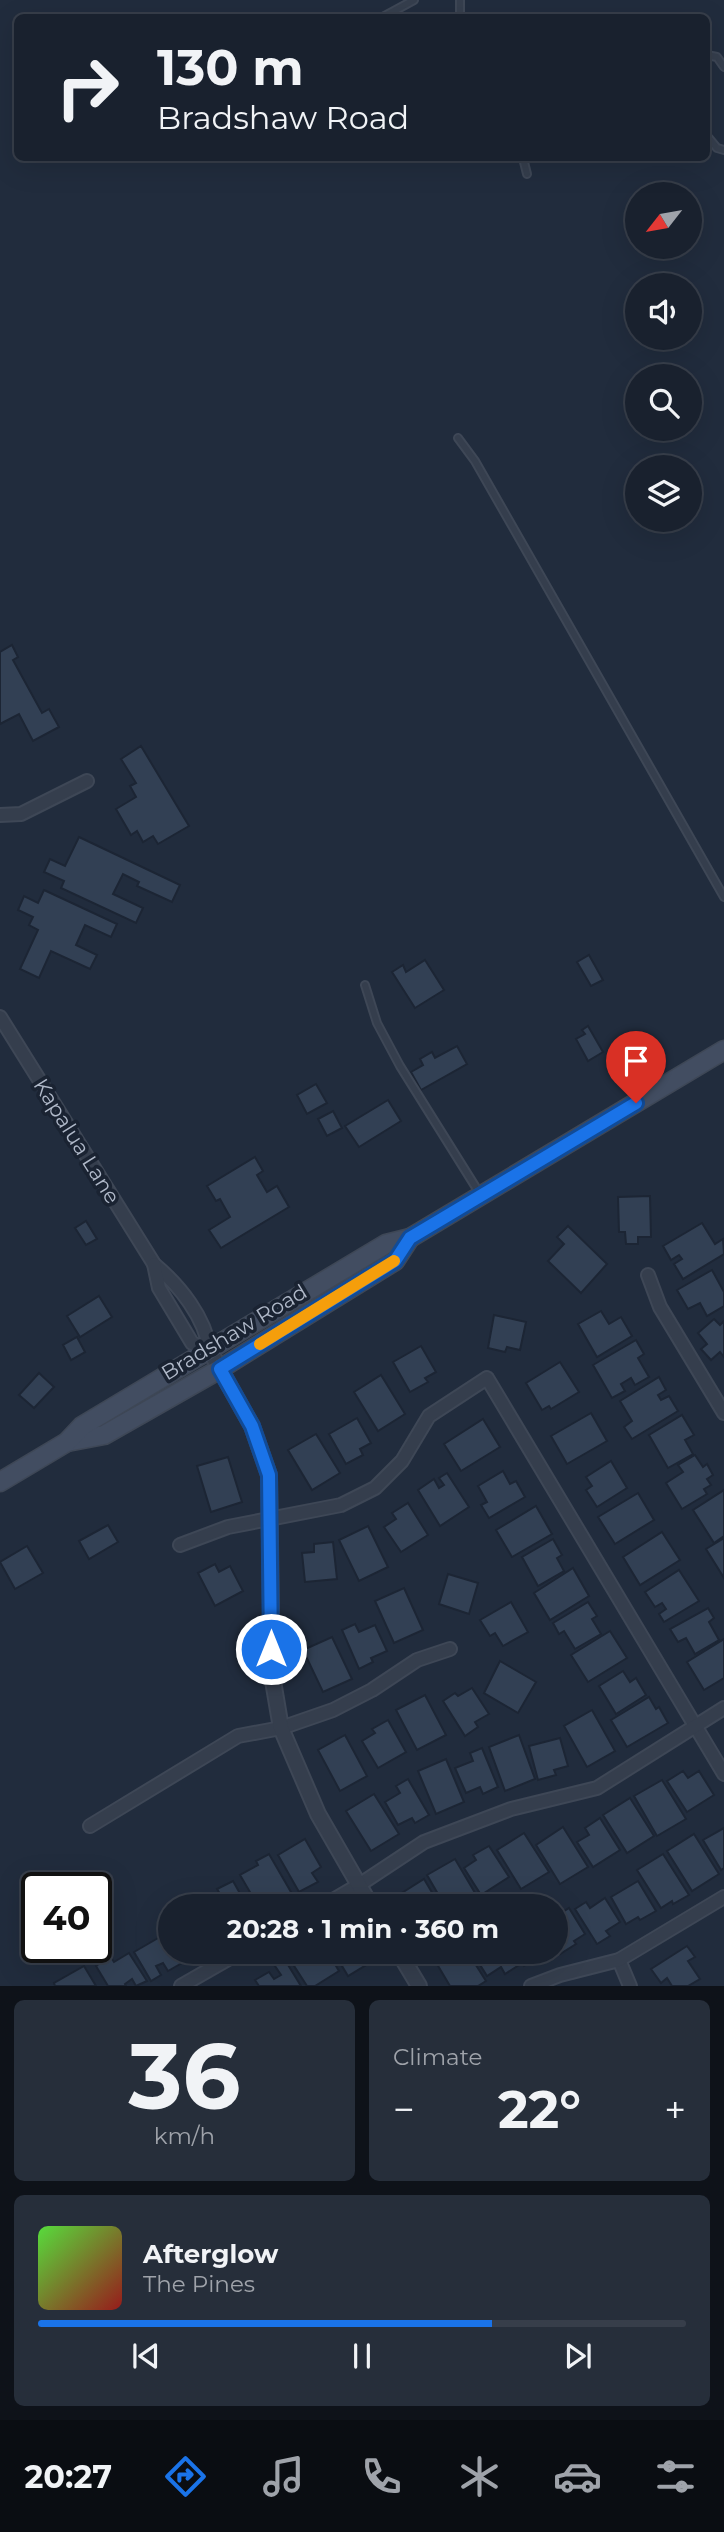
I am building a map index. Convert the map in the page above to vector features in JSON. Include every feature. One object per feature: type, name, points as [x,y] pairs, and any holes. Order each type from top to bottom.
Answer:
[{"type":"main road","name":"Bradshaw Road","points":[[0,1482],[67,1442],[82,1426],[386,1244],[410,1238],[724,1050]]},
{"type":"main road","name":"Bradshaw Road","points":[[67,1442],[104,1435],[220,1369],[395,1261],[410,1238]]},
{"type":"street","points":[[0,815],[21,814],[87,781]]},
{"type":"street","name":"Kapalua Lane","points":[[0,1017],[154,1264],[169,1277],[187,1300],[207,1332],[210,1351]]},
{"type":"street","name":"Kapalua Lane","points":[[154,1264],[159,1288],[192,1343],[210,1351]]},
{"type":"street","points":[[648,1275],[660,1307],[724,1413]]},
{"type":"street","points":[[210,1351],[252,1426],[269,1475],[272,1675],[281,1728],[318,1814],[364,1894]]},
{"type":"street","points":[[180,1545],[228,1527],[341,1505],[375,1488],[402,1461],[429,1416],[486,1378],[724,1774]]},
{"type":"street","points":[[90,1826],[238,1736],[281,1728],[333,1710],[372,1690],[417,1660],[450,1649]]},
{"type":"street","points":[[344,1894],[424,1842],[511,1809],[597,1788],[724,1708]]},
{"type":"street","points":[[531,1986],[560,1975],[619,1960],[724,1897]]},
{"type":"street","points":[[619,1960],[630,1986]]},
{"type":"street","points":[[181,1986],[219,1964]]},
{"type":"street","points":[[406,1964],[419,1986]]},
{"type":"lane","points":[[388,14],[414,0]]},
{"type":"lane","points":[[710,56],[717,57],[724,67]]},
{"type":"lane","points":[[710,140],[717,148],[724,150]]},
{"type":"lane","points":[[524,161],[527,174]]},
{"type":"lane","points":[[458,438],[475,461],[724,897]]},
{"type":"lane","points":[[365,985],[377,1023],[400,1066],[481,1195]]},
{"type":"building","points":[[12,645],[18,657],[13,660],[42,713],[49,709],[59,727],[33,741],[19,714],[0,724],[0,652]]},
{"type":"building","points":[[141,746],[189,826],[158,844],[153,836],[143,842],[137,831],[131,835],[116,809],[136,797],[130,786],[136,783],[121,759]]},
{"type":"building","points":[[79,837],[180,885],[172,902],[137,886],[139,882],[123,874],[113,894],[143,908],[136,923],[61,888],[64,881],[44,872],[50,859],[65,866]]},
{"type":"building","points":[[44,890],[117,924],[111,937],[85,925],[76,945],[97,955],[90,969],[51,951],[39,978],[20,969],[38,930],[29,925],[33,917],[18,910],[24,896],[38,903]]},
{"type":"building","points":[[589,955],[603,980],[591,986],[577,962]]},
{"type":"building","points":[[425,960],[444,990],[415,1008],[392,972],[403,965],[406,972]]},
{"type":"building","points":[[588,1026],[603,1052],[588,1061],[576,1039],[585,1034],[582,1030]]},
{"type":"building","points":[[457,1046],[467,1064],[421,1090],[411,1072],[423,1065],[420,1059],[432,1052],[435,1058]]},
{"type":"building","points":[[316,1084],[327,1103],[307,1114],[297,1095]]},
{"type":"building","points":[[388,1100],[401,1121],[359,1147],[345,1126]]},
{"type":"building","points":[[333,1111],[342,1128],[327,1136],[318,1119]]},
{"type":"building","points":[[255,1157],[263,1171],[257,1175],[267,1192],[277,1186],[289,1207],[221,1248],[209,1230],[230,1217],[220,1199],[216,1201],[207,1186]]},
{"type":"building","points":[[650,1196],[651,1237],[638,1237],[638,1244],[626,1244],[625,1232],[619,1232],[618,1197]]},
{"type":"building","points":[[86,1221],[97,1239],[86,1245],[75,1228]]},
{"type":"building","points":[[702,1223],[715,1244],[723,1239],[724,1254],[683,1279],[674,1264],[682,1259],[679,1255],[671,1260],[663,1246]]},
{"type":"building","points":[[568,1226],[607,1264],[581,1293],[548,1261],[564,1244],[557,1237]]},
{"type":"building","points":[[712,1270],[724,1292],[724,1306],[707,1316],[700,1303],[688,1309],[677,1290]]},
{"type":"building","points":[[99,1296],[112,1317],[80,1337],[67,1316]]},
{"type":"building","points":[[601,1311],[609,1324],[621,1317],[632,1336],[597,1357],[578,1324]]},
{"type":"building","points":[[494,1315],[526,1322],[520,1350],[507,1347],[505,1352],[488,1348]]},
{"type":"building","points":[[714,1319],[720,1325],[724,1321],[724,1357],[720,1352],[711,1360],[701,1349],[707,1344],[698,1333]]},
{"type":"building","points":[[77,1337],[85,1352],[71,1360],[63,1345]]},
{"type":"building","points":[[636,1340],[644,1354],[638,1358],[649,1377],[635,1385],[631,1378],[621,1384],[625,1391],[612,1398],[593,1365]]},
{"type":"building","points":[[421,1346],[436,1372],[425,1378],[428,1382],[410,1392],[393,1362]]},
{"type":"building","points":[[560,1362],[579,1392],[551,1409],[549,1406],[542,1410],[526,1383]]},
{"type":"building","points":[[39,1373],[54,1387],[34,1408],[19,1395]]},
{"type":"building","points":[[381,1375],[405,1414],[378,1431],[354,1392]]},
{"type":"building","points":[[659,1377],[666,1390],[658,1395],[661,1400],[669,1396],[678,1411],[632,1439],[624,1427],[632,1421],[620,1401]]},
{"type":"building","points":[[591,1413],[607,1441],[567,1464],[551,1436]]},
{"type":"building","points":[[682,1415],[694,1435],[685,1440],[693,1454],[668,1468],[649,1435]]},
{"type":"building","points":[[357,1418],[371,1443],[360,1449],[363,1455],[346,1464],[329,1434]]},
{"type":"building","points":[[483,1419],[500,1447],[461,1471],[444,1444]]},
{"type":"building","points":[[316,1434],[340,1473],[312,1490],[288,1450]]},
{"type":"building","points":[[695,1455],[703,1467],[707,1464],[713,1475],[707,1479],[711,1485],[704,1489],[707,1494],[682,1509],[666,1483],[683,1472],[678,1465]]},
{"type":"building","points":[[228,1457],[242,1502],[211,1512],[197,1466]]},
{"type":"building","points":[[611,1461],[627,1488],[597,1507],[586,1490],[592,1486],[586,1477]]},
{"type":"building","points":[[503,1471],[510,1484],[516,1481],[525,1497],[489,1518],[481,1505],[487,1502],[478,1486]]},
{"type":"building","points":[[447,1473],[469,1507],[440,1526],[418,1490],[434,1479],[439,1488],[444,1485],[439,1478]]},
{"type":"building","points":[[724,1490],[724,1536],[714,1543],[693,1510]]},
{"type":"building","points":[[638,1493],[654,1520],[615,1544],[598,1517]]},
{"type":"building","points":[[408,1503],[428,1535],[401,1552],[384,1527],[396,1519],[392,1513]]},
{"type":"building","points":[[536,1506],[552,1534],[512,1557],[496,1530]]},
{"type":"building","points":[[108,1525],[118,1542],[89,1559],[79,1541]]},
{"type":"building","points":[[368,1526],[388,1567],[359,1581],[339,1540]]},
{"type":"building","points":[[662,1532],[680,1560],[640,1585],[623,1557]]},
{"type":"building","points":[[724,1538],[724,1578],[706,1549]]},
{"type":"building","points":[[553,1539],[562,1555],[557,1558],[564,1571],[538,1586],[522,1557]]},
{"type":"building","points":[[333,1542],[337,1579],[305,1582],[302,1553],[314,1552],[314,1544]]},
{"type":"building","points":[[27,1546],[43,1573],[15,1589],[0,1562]]},
{"type":"building","points":[[215,1564],[219,1572],[230,1566],[243,1591],[215,1606],[198,1573]]},
{"type":"building","points":[[573,1568],[589,1596],[550,1620],[534,1593]]},
{"type":"building","points":[[679,1570],[699,1601],[664,1622],[659,1614],[666,1609],[662,1603],[655,1607],[645,1592]]},
{"type":"building","points":[[448,1574],[478,1583],[469,1614],[439,1604]]},
{"type":"building","points":[[404,1588],[423,1630],[394,1643],[375,1601]]},
{"type":"building","points":[[511,1602],[528,1632],[503,1646],[495,1633],[490,1636],[480,1620]]},
{"type":"building","points":[[588,1602],[597,1616],[592,1619],[601,1634],[575,1649],[564,1631],[559,1634],[553,1623]]},
{"type":"building","points":[[708,1608],[714,1618],[709,1622],[719,1640],[695,1654],[686,1638],[678,1642],[670,1629]]},
{"type":"building","points":[[355,1624],[359,1632],[375,1625],[387,1651],[371,1658],[373,1662],[359,1669],[342,1630]]},
{"type":"building","points":[[610,1631],[627,1658],[588,1682],[571,1655]]},
{"type":"building","points":[[332,1637],[352,1679],[323,1692],[303,1650]]},
{"type":"building","points":[[724,1639],[724,1678],[704,1690],[687,1662]]},
{"type":"building","points":[[500,1661],[536,1682],[518,1713],[484,1693]]},
{"type":"building","points":[[623,1671],[630,1682],[636,1678],[646,1695],[616,1714],[599,1686]]},
{"type":"building","points":[[472,1688],[489,1714],[475,1722],[478,1727],[465,1736],[443,1701],[455,1693],[458,1696]]},
{"type":"building","points":[[425,1695],[446,1735],[417,1750],[396,1710]]},
{"type":"building","points":[[649,1697],[656,1709],[659,1707],[668,1723],[627,1747],[611,1720]]},
{"type":"building","points":[[592,1710],[615,1751],[587,1767],[564,1726]]},
{"type":"building","points":[[388,1720],[406,1752],[378,1768],[362,1741],[375,1733],[372,1729]]},
{"type":"building","points":[[345,1735],[367,1776],[340,1791],[318,1750]]},
{"type":"building","points":[[519,1735],[535,1779],[505,1791],[489,1747]]},
{"type":"building","points":[[560,1738],[568,1766],[554,1770],[556,1775],[538,1780],[529,1746]]},
{"type":"building","points":[[482,1748],[498,1787],[483,1794],[480,1787],[466,1793],[455,1768],[473,1761],[470,1753]]},
{"type":"building","points":[[446,1759],[464,1802],[436,1814],[418,1771]]},
{"type":"building","points":[[683,1771],[688,1778],[699,1771],[714,1795],[687,1812],[667,1781]]},
{"type":"building","points":[[408,1779],[429,1815],[415,1823],[412,1818],[398,1825],[385,1802],[400,1793],[396,1786]]},
{"type":"building","points":[[662,1780],[686,1819],[657,1836],[634,1796]]},
{"type":"building","points":[[374,1794],[399,1834],[371,1851],[346,1811]]},
{"type":"building","points":[[630,1798],[654,1836],[627,1853],[603,1815]]},
{"type":"building","points":[[600,1818],[620,1850],[593,1867],[577,1842],[589,1835],[585,1828]]},
{"type":"building","points":[[563,1827],[588,1867],[560,1884],[536,1845]]},
{"type":"building","points":[[724,1828],[724,1868],[721,1870],[703,1840]]},
{"type":"building","points":[[524,1833],[549,1872],[521,1889],[497,1850]]},
{"type":"building","points":[[694,1834],[719,1874],[692,1891],[667,1851]]},
{"type":"building","points":[[305,1839],[321,1867],[312,1873],[318,1882],[299,1892],[278,1855]]},
{"type":"building","points":[[489,1846],[509,1877],[480,1894],[464,1868],[476,1860],[473,1855]]},
{"type":"building","points":[[269,1854],[292,1894],[251,1894],[240,1875],[258,1865],[256,1861]]},
{"type":"building","points":[[663,1854],[689,1895],[661,1908],[637,1870]]},
{"type":"building","points":[[455,1859],[476,1894],[438,1894],[427,1875]]},
{"type":"building","points":[[424,1879],[433,1894],[400,1894]]},
{"type":"building","points":[[233,1881],[240,1894],[220,1894],[217,1889]]},
{"type":"building","points":[[638,1881],[656,1911],[626,1924],[611,1897]]},
{"type":"building","points":[[605,1898],[620,1922],[606,1931],[610,1936],[597,1944],[575,1909],[586,1902],[590,1908]]},
{"type":"building","points":[[568,1909],[585,1934],[568,1949]]},
{"type":"building","points":[[158,1938],[158,1964],[161,1964],[156,1966],[161,1975],[151,1981],[134,1952]]},
{"type":"building","points":[[687,1946],[695,1957],[688,1961],[700,1979],[688,1986],[672,1986],[667,1978],[661,1983],[651,1969]]},
{"type":"building","points":[[129,1953],[147,1981],[136,1986],[132,1979],[126,1986],[108,1986],[96,1966],[100,1963],[112,1963],[112,1959],[114,1962]]},
{"type":"building","points":[[164,1964],[180,1964],[168,1971]]},
{"type":"building","points":[[287,1964],[301,1986],[259,1986],[255,1980],[269,1972],[274,1979],[281,1975],[275,1966]]},
{"type":"building","points":[[293,1964],[335,1964],[339,1971],[315,1986],[307,1986]]},
{"type":"building","points":[[341,1964],[368,1964],[348,1976]]},
{"type":"building","points":[[437,1964],[475,1964],[486,1981],[478,1986],[450,1986]]},
{"type":"building","points":[[480,1964],[519,1965],[505,1974],[501,1967],[487,1976]]},
{"type":"building","points":[[84,1966],[96,1986],[55,1986],[54,1983]]},
{"type":"slow traffic","points":[[260,1344],[394,1261]]},
{"type":"route","points":[[271,1649],[269,1475],[252,1426],[220,1369],[395,1261],[410,1238],[636,1103]]}]
